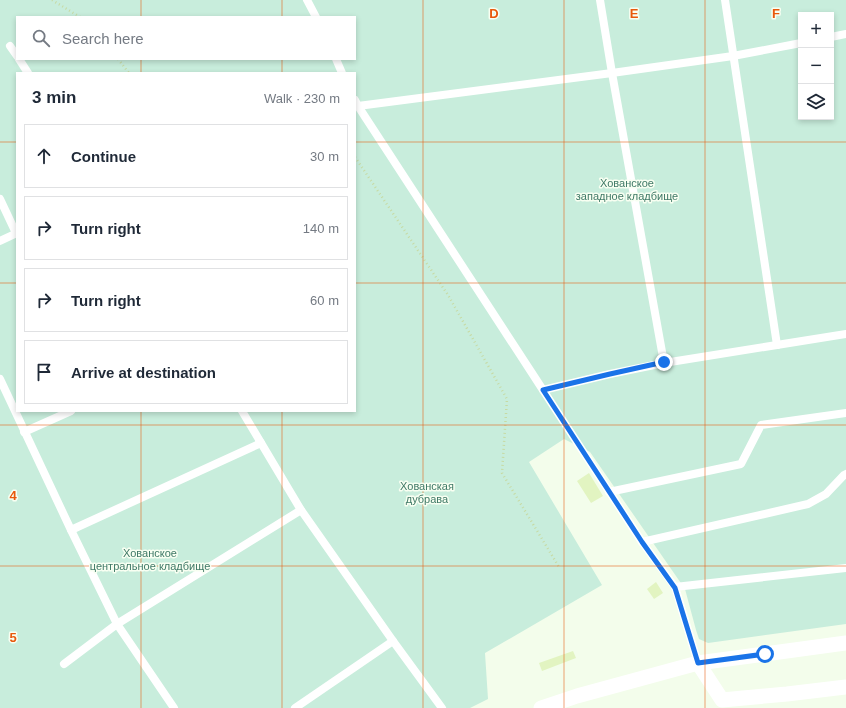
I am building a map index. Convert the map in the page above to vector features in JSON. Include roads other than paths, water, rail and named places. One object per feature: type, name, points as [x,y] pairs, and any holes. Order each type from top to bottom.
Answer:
[{"type":"street","points":[[541,708],[577,696],[698,663],[846,643]]},
{"type":"street","points":[[698,663],[722,700],[846,687]]},
{"type":"lane","points":[[307,0],[315,16]]},
{"type":"lane","points":[[600,0],[664,362]]},
{"type":"lane","points":[[725,0],[777,345]]},
{"type":"lane","points":[[834,36],[846,34]]},
{"type":"lane","points":[[698,663],[675,588],[609,492],[356,103],[612,73],[733,56],[798,44]]},
{"type":"lane","points":[[10,46],[16,55]]},
{"type":"lane","points":[[20,60],[27,72]]},
{"type":"lane","points":[[336,60],[342,72]]},
{"type":"lane","points":[[0,199],[16,231]]},
{"type":"lane","points":[[0,241],[16,233]]},
{"type":"lane","points":[[543,390],[664,362],[846,334]]},
{"type":"lane","points":[[0,379],[117,624],[174,708]]},
{"type":"lane","points":[[24,432],[69,412]]},
{"type":"lane","points":[[243,412],[301,510],[442,708]]},
{"type":"lane","points":[[609,492],[741,464],[761,425],[846,413]]},
{"type":"lane","points":[[71,530],[261,443]]},
{"type":"lane","points":[[642,542],[808,504],[826,494],[844,474],[846,474]]},
{"type":"lane","points":[[64,664],[117,624],[301,510]]},
{"type":"lane","points":[[675,588],[846,568]]},
{"type":"lane","points":[[295,708],[393,641]]},
{"type":"park label","name":"Хованское западное кладбище","points":[[627,189]]},
{"type":"park label","name":"Хованская дубрава","points":[[427,492]]},
{"type":"park label","name":"Хованское центральное кладбище","points":[[150,559]]}]
